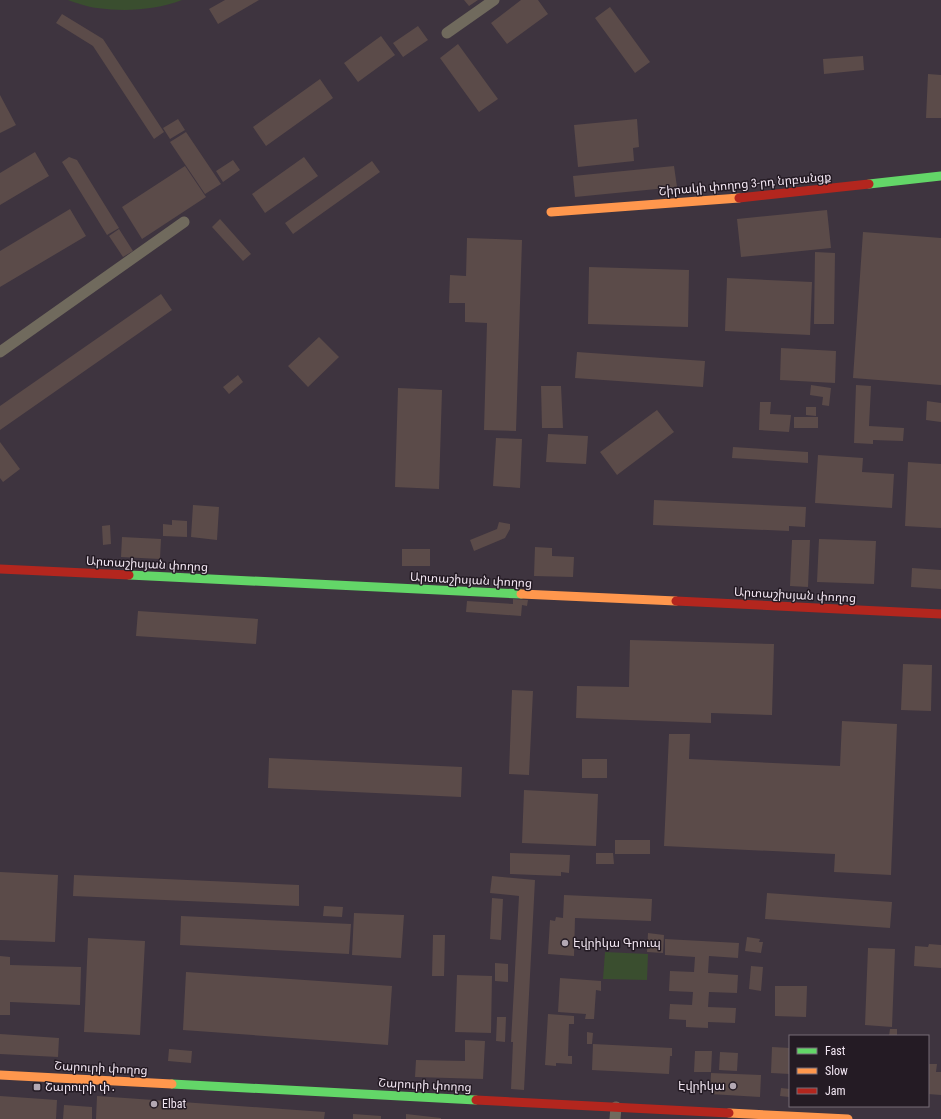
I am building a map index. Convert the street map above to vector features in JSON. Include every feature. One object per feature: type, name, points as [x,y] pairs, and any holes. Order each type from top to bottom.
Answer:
[{"type":"street","points":[[447,33],[494,0]]},
{"type":"street","name":"Շիրակի փողոց 3-րդ նրբանցք","points":[[551,212],[716,200],[941,176]]},
{"type":"street","points":[[0,352],[184,222]]},
{"type":"street","name":"Արտաշիսյան փողոց","points":[[0,569],[941,614]]},
{"type":"street","name":"Շարուրի փողոց","points":[[0,1075],[848,1119]]},
{"type":"street","points":[[615,1119],[616,1107]]},
{"type":"green space","points":[[68,0],[182,0],[151,8],[119,10],[82,5]]},
{"type":"green space","points":[[605,952],[648,954],[647,980],[603,979]]},
{"type":"building","points":[[225,0],[259,0],[218,24],[209,9]]},
{"type":"building","points":[[464,0],[478,0],[469,6]]},
{"type":"building","points":[[521,0],[538,0],[548,14],[507,44],[491,23]]},
{"type":"building","points":[[610,7],[650,62],[635,73],[595,18]]},
{"type":"building","points":[[62,14],[103,39],[164,132],[154,139],[93,46],[56,23]]},
{"type":"building","points":[[418,26],[428,40],[403,57],[393,43]]},
{"type":"building","points":[[381,36],[395,55],[358,82],[344,63]]},
{"type":"building","points":[[458,44],[498,99],[479,112],[440,58]]},
{"type":"building","points":[[863,56],[864,70],[824,74],[823,59]]},
{"type":"building","points":[[928,74],[941,75],[941,118],[926,118]]},
{"type":"building","points":[[320,79],[333,98],[266,146],[253,127]]},
{"type":"building","points":[[0,95],[16,125],[0,133]]},
{"type":"building","points":[[178,119],[185,130],[170,139],[163,128]]},
{"type":"building","points":[[637,119],[639,147],[633,148],[634,161],[578,167],[574,125]]},
{"type":"building","points":[[186,132],[221,184],[205,194],[170,142]]},
{"type":"building","points":[[35,152],[49,176],[0,205],[0,173]]},
{"type":"building","points":[[69,157],[77,160],[119,228],[107,235],[62,162]]},
{"type":"building","points":[[304,157],[318,176],[265,213],[252,194]]},
{"type":"building","points":[[233,160],[240,170],[223,182],[216,171]]},
{"type":"building","points":[[372,161],[380,172],[293,234],[285,223]]},
{"type":"building","points":[[185,166],[206,197],[142,239],[122,207]]},
{"type":"building","points":[[674,166],[677,187],[575,197],[573,176]]},
{"type":"building","points":[[70,209],[86,236],[0,287],[0,251]]},
{"type":"building","points":[[827,210],[831,248],[741,257],[737,219]]},
{"type":"building","points":[[220,219],[251,254],[243,261],[212,227]]},
{"type":"building","points":[[119,229],[133,251],[123,257],[109,236]]},
{"type":"building","points":[[863,232],[941,238],[941,385],[853,378]]},
{"type":"building","points":[[467,238],[522,240],[516,431],[484,430],[487,323],[465,322],[465,303],[449,303],[450,275],[466,276]]},
{"type":"building","points":[[815,252],[835,253],[834,324],[814,324]]},
{"type":"building","points":[[589,267],[689,270],[688,327],[588,324]]},
{"type":"building","points":[[727,278],[812,282],[810,335],[725,331]]},
{"type":"building","points":[[161,294],[172,310],[0,430],[0,406]]},
{"type":"building","points":[[319,337],[339,357],[308,387],[288,366]]},
{"type":"building","points":[[781,348],[836,351],[835,383],[780,380]]},
{"type":"building","points":[[577,352],[705,361],[703,387],[575,378]]},
{"type":"building","points":[[238,375],[243,382],[229,394],[223,387]]},
{"type":"building","points":[[811,385],[831,388],[829,406],[822,405],[823,397],[810,395]]},
{"type":"building","points":[[856,385],[871,386],[869,426],[904,428],[903,441],[873,440],[873,444],[854,443]]},
{"type":"building","points":[[541,386],[561,386],[563,428],[542,428]]},
{"type":"building","points":[[398,388],[442,390],[439,489],[395,487]]},
{"type":"building","points":[[927,401],[941,403],[941,422],[926,420]]},
{"type":"building","points":[[760,402],[771,402],[770,414],[791,415],[789,432],[759,430]]},
{"type":"building","points":[[806,407],[816,407],[816,416],[806,415]]},
{"type":"building","points":[[657,410],[674,432],[617,475],[600,452]]},
{"type":"building","points":[[794,417],[818,417],[818,428],[794,428]]},
{"type":"building","points":[[548,434],[588,436],[586,464],[546,462]]},
{"type":"building","points":[[496,438],[522,439],[520,488],[493,486]]},
{"type":"building","points":[[0,442],[20,469],[3,482],[0,478]]},
{"type":"building","points":[[733,447],[808,452],[808,463],[732,458]]},
{"type":"building","points":[[818,455],[863,458],[862,472],[894,474],[892,508],[815,503]]},
{"type":"building","points":[[908,462],[941,464],[941,528],[905,526]]},
{"type":"building","points":[[654,500],[806,507],[805,527],[789,526],[789,531],[653,525]]},
{"type":"building","points":[[193,505],[219,507],[217,540],[191,537]]},
{"type":"building","points":[[172,520],[187,521],[187,537],[163,536],[163,524],[172,525]]},
{"type":"building","points":[[499,522],[510,524],[510,529],[505,538],[474,551],[470,540],[497,529]]},
{"type":"building","points":[[110,525],[111,544],[103,545],[102,526]]},
{"type":"building","points":[[122,537],[161,539],[160,559],[121,557]]},
{"type":"building","points":[[819,539],[876,541],[874,584],[817,582]]},
{"type":"building","points":[[792,540],[810,540],[808,587],[790,586]]},
{"type":"building","points":[[535,547],[552,548],[552,556],[574,557],[573,577],[534,576]]},
{"type":"building","points":[[402,549],[430,549],[430,566],[402,566]]},
{"type":"building","points":[[912,568],[941,570],[941,589],[911,587]]},
{"type":"building","points":[[513,599],[528,600],[527,606],[522,605],[521,616],[466,612],[467,601],[513,604]]},
{"type":"building","points":[[138,611],[258,619],[256,644],[136,636]]},
{"type":"building","points":[[630,640],[774,644],[772,715],[711,713],[711,723],[576,718],[577,686],[629,687]]},
{"type":"building","points":[[903,664],[932,665],[931,711],[901,710]]},
{"type":"building","points":[[512,690],[533,691],[529,775],[509,774]]},
{"type":"building","points":[[842,721],[897,724],[891,875],[834,872],[835,854],[664,846],[669,734],[690,734],[689,759],[840,766]]},
{"type":"building","points":[[269,758],[462,767],[461,797],[268,788]]},
{"type":"building","points":[[582,759],[607,759],[607,778],[582,778]]},
{"type":"building","points":[[524,790],[598,794],[596,846],[522,843]]},
{"type":"building","points":[[615,840],[650,840],[650,854],[615,854]]},
{"type":"building","points":[[510,853],[570,855],[569,873],[561,872],[561,876],[510,874]]},
{"type":"building","points":[[596,853],[613,853],[614,864],[596,864]]},
{"type":"building","points":[[0,872],[58,875],[55,942],[0,940]]},
{"type":"building","points":[[74,875],[299,885],[299,906],[73,896]]},
{"type":"building","points":[[492,876],[535,880],[524,1090],[511,1089],[513,1042],[511,1042],[519,896],[490,893]]},
{"type":"building","points":[[767,893],[892,902],[890,928],[765,919]]},
{"type":"building","points":[[564,895],[652,899],[651,921],[575,918],[574,956],[548,954],[550,920],[555,921],[556,917],[563,918]]},
{"type":"building","points":[[492,898],[503,899],[501,940],[490,939]]},
{"type":"building","points":[[324,906],[343,907],[342,917],[323,916]]},
{"type":"building","points":[[354,913],[404,915],[401,958],[352,955]]},
{"type":"building","points":[[181,916],[351,924],[349,954],[180,945]]},
{"type":"building","points":[[648,933],[664,935],[663,953],[647,952]]},
{"type":"building","points":[[433,935],[445,935],[444,976],[432,976]]},
{"type":"building","points":[[747,937],[760,939],[759,942],[763,942],[761,953],[745,951]]},
{"type":"building","points":[[88,938],[145,941],[140,1035],[84,1032]]},
{"type":"building","points":[[665,939],[739,943],[738,958],[709,956],[708,973],[738,975],[737,993],[709,992],[708,1007],[736,1008],[735,1023],[708,1022],[708,1028],[686,1027],[686,1020],[669,1019],[670,1004],[692,1005],[693,992],[669,991],[670,971],[694,972],[695,957],[665,955]]},
{"type":"building","points":[[929,944],[941,945],[941,968],[914,966],[915,946],[928,947]]},
{"type":"building","points":[[868,948],[895,949],[892,1027],[865,1025]]},
{"type":"building","points":[[0,956],[10,957],[10,965],[81,967],[80,1005],[10,1002],[10,1015],[0,1015]]},
{"type":"building","points":[[495,963],[508,964],[508,982],[495,981]]},
{"type":"building","points":[[751,966],[763,967],[761,991],[749,989]]},
{"type":"building","points":[[186,972],[392,986],[388,1045],[183,1030]]},
{"type":"building","points":[[457,975],[492,976],[491,1033],[455,1032]]},
{"type":"building","points":[[560,978],[601,981],[601,991],[596,990],[594,1019],[585,1019],[586,1014],[558,1012]]},
{"type":"building","points":[[775,986],[807,986],[806,1017],[775,1016]]},
{"type":"building","points":[[548,1014],[574,1016],[574,1024],[569,1024],[568,1056],[572,1056],[572,1064],[556,1063],[556,1066],[545,1065]]},
{"type":"building","points":[[497,1017],[506,1017],[505,1042],[496,1041]]},
{"type":"building","points":[[890,1029],[897,1029],[897,1035],[889,1035]]},
{"type":"building","points":[[587,1032],[593,1033],[592,1044],[587,1044]]},
{"type":"building","points":[[0,1034],[59,1038],[58,1057],[0,1054]]},
{"type":"building","points":[[465,1040],[485,1041],[483,1079],[415,1077],[416,1060],[465,1061]]},
{"type":"building","points":[[593,1044],[672,1048],[669,1074],[592,1070]]},
{"type":"building","points":[[772,1047],[789,1048],[789,1074],[771,1073]]},
{"type":"building","points":[[169,1049],[192,1051],[191,1063],[168,1061]]},
{"type":"building","points":[[695,1051],[712,1051],[711,1072],[694,1072]]},
{"type":"building","points":[[720,1052],[738,1053],[737,1071],[719,1070]]},
{"type":"building","points":[[929,1064],[937,1064],[936,1072],[941,1072],[941,1095],[929,1094]]},
{"type":"building","points":[[711,1073],[761,1075],[760,1097],[710,1094]]},
{"type":"building","points":[[781,1088],[789,1089],[789,1097],[780,1096]]},
{"type":"building","points":[[0,1096],[57,1100],[56,1119],[0,1119]]},
{"type":"building","name":"Elbat","points":[[97,1096],[325,1112],[324,1119],[96,1119]]},
{"type":"building","points":[[64,1105],[92,1107],[92,1119],[63,1119]]},
{"type":"building","points":[[353,1114],[381,1116],[381,1119],[353,1119]]},
{"type":"building","points":[[406,1114],[441,1118],[441,1119],[406,1119]]},
{"type":"traffic: fast","points":[[869,184],[941,176]]},
{"type":"traffic: fast","points":[[129,575],[521,594]]},
{"type":"traffic: fast","points":[[172,1084],[476,1100]]},
{"type":"traffic: slow","points":[[551,212],[739,198]]},
{"type":"traffic: slow","points":[[521,594],[676,601]]},
{"type":"traffic: slow","points":[[0,1075],[172,1084]]},
{"type":"traffic: slow","points":[[729,1113],[848,1119]]},
{"type":"traffic: jam","points":[[739,198],[869,184]]},
{"type":"traffic: jam","points":[[0,569],[129,575]]},
{"type":"traffic: jam","points":[[676,601],[941,614]]},
{"type":"traffic: jam","points":[[476,1100],[729,1113]]},
{"type":"place","name":"Էվրիկա Գրուպ","points":[[565,943]]},
{"type":"place","name":"Էվրիկա","points":[[733,1086]]},
{"type":"place","name":"Շարուրի փ․","points":[[37,1087]]},
{"type":"place","name":"Elbat","points":[[154,1104]]}]
